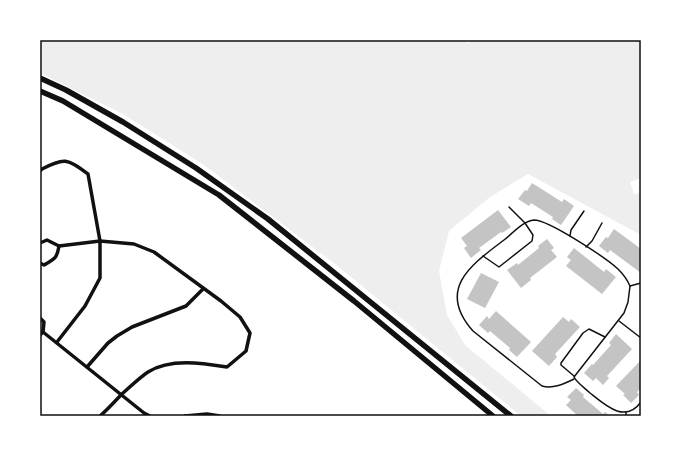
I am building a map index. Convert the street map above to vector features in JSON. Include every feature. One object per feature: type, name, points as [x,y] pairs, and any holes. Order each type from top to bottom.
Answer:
[{"type":"main road","points":[[40,78],[66,90],[123,122],[196,168],[268,219],[511,416]]},
{"type":"main road","points":[[40,91],[63,101],[219,195],[354,301],[493,416]]},
{"type":"street","points":[[40,171],[57,161],[70,162],[88,174],[100,240],[100,278],[85,306],[57,342]]},
{"type":"street","points":[[40,243],[47,240],[59,246],[100,240],[134,244],[154,252],[240,316],[250,333],[246,351],[227,367],[203,363],[173,363],[149,372],[100,416]]},
{"type":"street","points":[[40,263],[44,264],[54,260],[58,253],[59,246]]},
{"type":"street","points":[[87,367],[108,343],[117,336],[132,327],[186,306],[203,288]]},
{"type":"street","points":[[40,318],[44,322],[42,333],[57,342],[144,413],[150,416]]},
{"type":"street","points":[[185,416],[211,414],[220,416]]},
{"type":"lane","points":[[483,256],[500,267],[532,241],[533,235],[525,223],[509,207]]},
{"type":"lane","points":[[570,236],[571,230],[584,211]]},
{"type":"lane","points":[[574,379],[553,387],[542,386],[474,331],[465,321],[460,312],[458,304],[458,288],[466,272],[483,256],[525,223],[536,220],[570,236],[616,267],[625,276],[630,286],[628,302],[624,313],[574,376],[574,379],[609,409],[626,412],[634,410],[641,402]]},
{"type":"lane","points":[[586,247],[592,241],[602,223]]},
{"type":"lane","points":[[630,286],[641,283]]},
{"type":"lane","points":[[619,321],[641,338]]},
{"type":"lane","points":[[574,376],[561,365],[561,363],[584,333],[589,329],[605,338]]},
{"type":"shaded area","points":[[40,40],[455,40],[469,43],[471,40],[641,40],[641,178],[630,182],[634,194],[641,193],[641,235],[528,174],[490,197],[449,231],[439,271],[447,315],[465,345],[551,416],[521,416],[335,264],[204,165],[123,114],[40,73]]},
{"type":"building","points":[[532,183],[562,202],[564,199],[574,206],[561,225],[552,219],[553,217],[531,203],[529,206],[518,199],[525,190],[527,191]]},
{"type":"building","points":[[498,210],[511,227],[502,233],[501,232],[479,248],[481,250],[471,258],[464,248],[467,246],[461,238]]},
{"type":"building","points":[[614,229],[641,249],[641,273],[610,250],[608,253],[599,246],[606,237],[608,238]]},
{"type":"building","points":[[547,239],[554,248],[551,250],[557,257],[530,278],[531,280],[521,288],[507,270],[517,263],[518,265],[539,248],[538,246]]},
{"type":"building","points":[[574,248],[604,272],[606,269],[616,277],[602,294],[566,266],[571,260],[567,257]]},
{"type":"building","points":[[481,273],[499,282],[485,308],[467,299]]},
{"type":"building","points":[[496,311],[531,342],[517,357],[509,350],[510,348],[490,331],[488,333],[479,325],[487,316],[489,319]]},
{"type":"building","points":[[563,317],[569,322],[571,319],[580,327],[555,354],[557,357],[549,366],[532,351]]},
{"type":"building","points":[[616,334],[632,349],[607,376],[609,378],[603,385],[596,378],[593,381],[584,373],[611,345],[609,343]]},
{"type":"building","points":[[641,360],[641,388],[637,392],[639,395],[631,403],[623,395],[625,394],[616,386]]},
{"type":"building","points":[[576,388],[584,395],[583,397],[603,414],[605,412],[610,416],[578,416],[566,405],[571,400],[567,397]]}]
